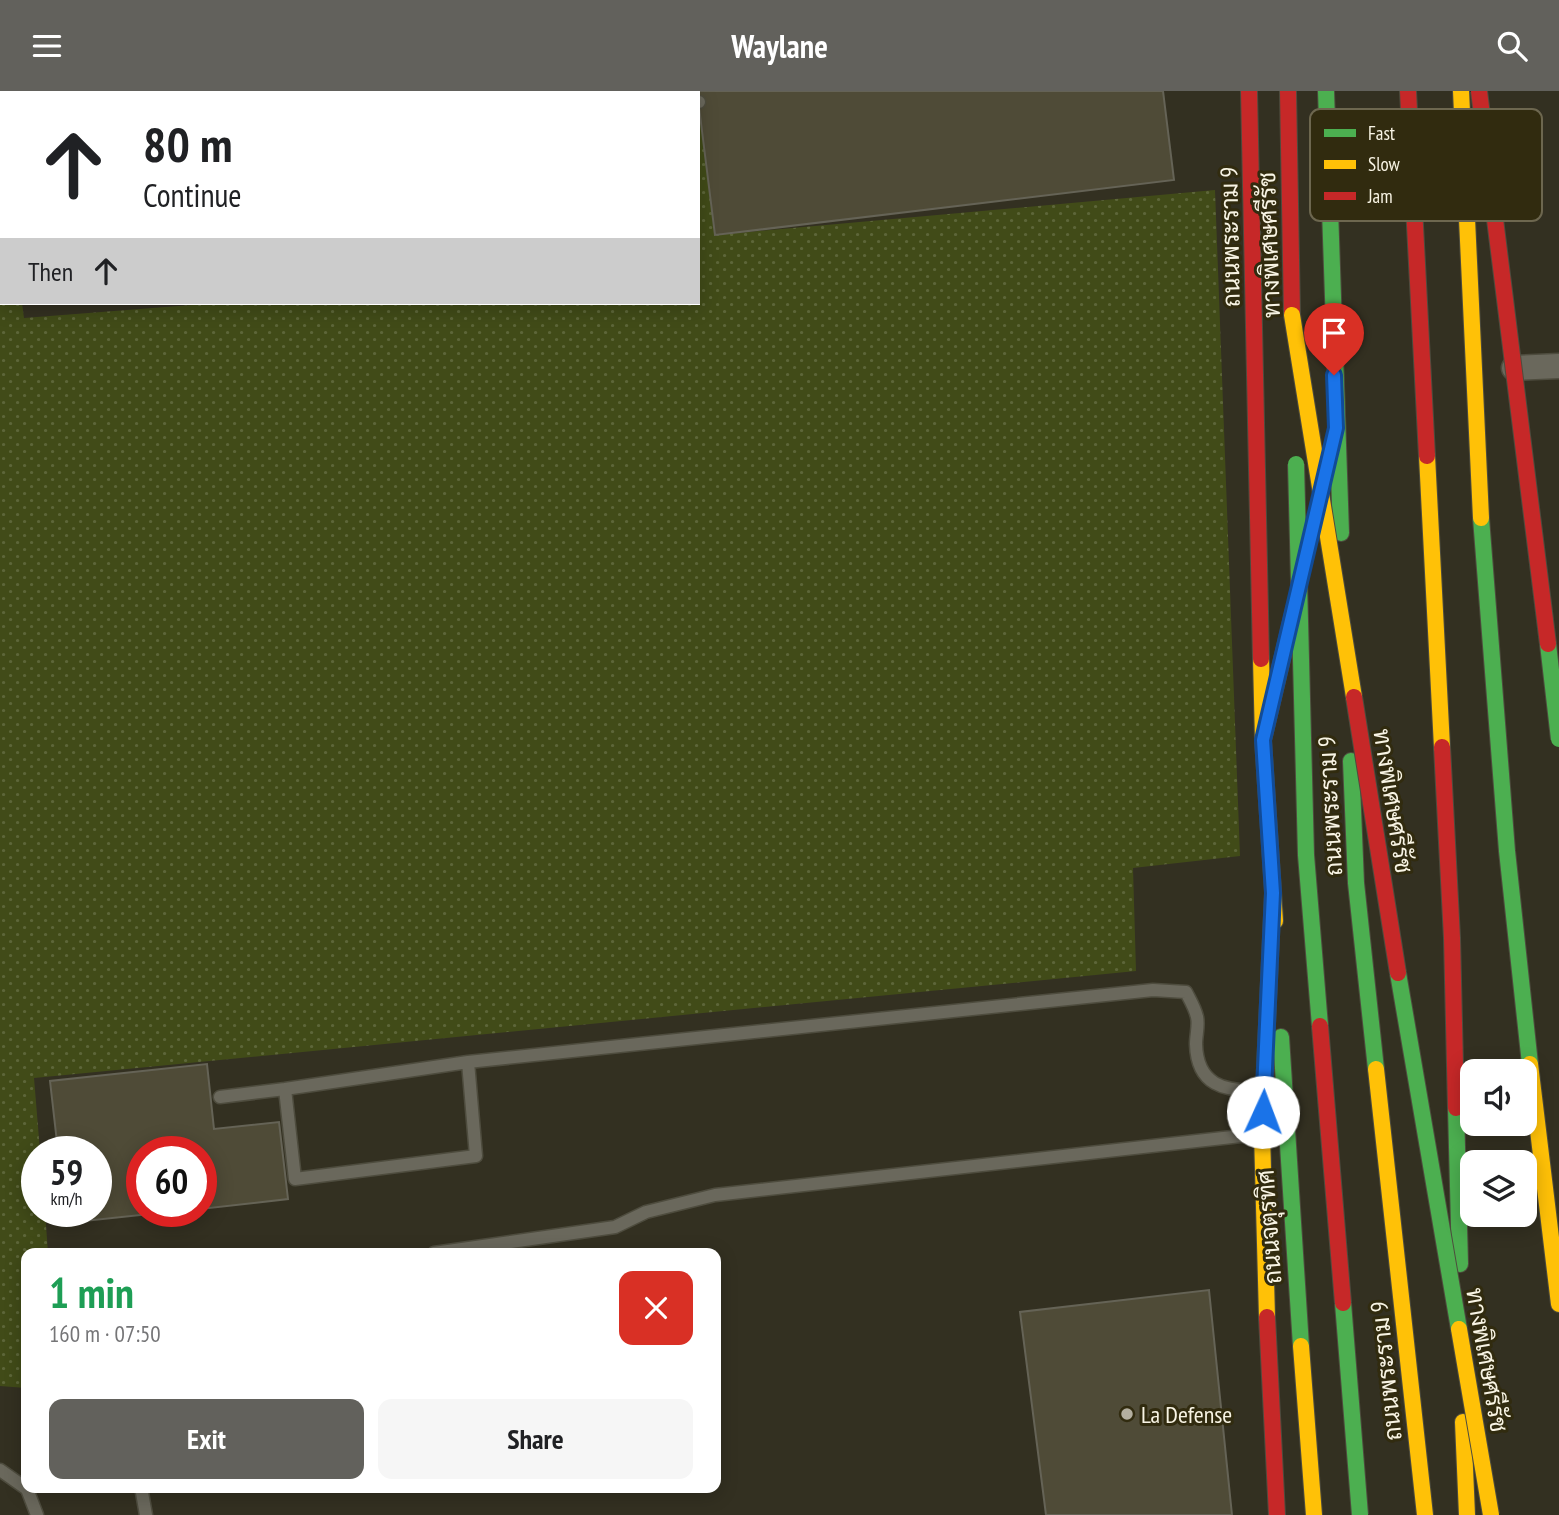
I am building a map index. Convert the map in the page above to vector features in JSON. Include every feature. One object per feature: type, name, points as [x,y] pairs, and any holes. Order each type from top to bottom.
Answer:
[{"type":"main road","name":"ถนนพระราม 9","points":[[1249,91],[1263,740],[1273,893],[1262,1133],[1268,1340],[1277,1515]]},
{"type":"main road","name":"ทางพิเศษศรีรัช","points":[[1288,91],[1292,315],[1410,1044],[1491,1515]]},
{"type":"main road","name":"ถนนพระราม 9","points":[[1326,91],[1327,109]]},
{"type":"main road","points":[[1408,91],[1409,109]]},
{"type":"main road","points":[[1461,91],[1462,109]]},
{"type":"main road","points":[[1479,91],[1481,109]]},
{"type":"main road","points":[[1495,91],[1495,109]]},
{"type":"main road","name":"ถนนพระราม 9","points":[[1330,221],[1356,883],[1425,1515]]},
{"type":"main road","points":[[1415,221],[1452,938],[1467,1515]]},
{"type":"main road","points":[[1467,221],[1480,518],[1506,854],[1559,1304]]},
{"type":"main road","points":[[1496,221],[1559,739]]},
{"type":"main road","points":[[1501,221],[1526,531],[1559,663]]},
{"type":"main road","points":[[1292,315],[1307,855],[1360,1515]]},
{"type":"main road","points":[[1263,740],[1336,428]]},
{"type":"main road","name":"ถนนจตุรทิศ","points":[[1273,893],[1292,1236],[1314,1515]]},
{"type":"main road","points":[[1435,1256],[1453,1269],[1460,1285]]},
{"type":"main road","points":[[1402,1308],[1412,1269]]},
{"type":"street","points":[[1514,368],[1559,366]]},
{"type":"lane","points":[[220,1097],[468,1062],[1153,991],[1186,992],[1198,1019],[1196,1044],[1199,1068],[1216,1083],[1232,1091],[1264,1090]]},
{"type":"lane","points":[[285,1089],[295,1179],[476,1156],[468,1062]]},
{"type":"lane","points":[[469,1248],[615,1227],[646,1212],[715,1195],[1262,1133]]},
{"type":"lane","points":[[0,1470],[21,1485]]},
{"type":"lane","points":[[29,1493],[37,1515]]},
{"type":"lane","points":[[142,1493],[146,1515]]},
{"type":"green space","points":[[700,116],[715,235],[1215,190],[1240,856],[1133,868],[1136,971],[34,1078],[39,1136],[21,1136],[21,1227],[46,1227],[48,1248],[21,1248],[21,1388],[0,1386],[0,305],[22,305],[24,318],[191,305],[700,305]]},
{"type":"building","points":[[700,91],[1163,91],[1174,180],[715,235],[700,115]]},
{"type":"building","points":[[207,1064],[214,1129],[279,1122],[288,1199],[217,1207],[217,1136],[126,1136],[126,1217],[112,1218],[112,1136],[56,1136],[50,1081]]},
{"type":"building","name":"La Defense","points":[[1209,1290],[1232,1515],[1046,1515],[1020,1312]]},
{"type":"traffic: fast","points":[[1326,91],[1327,109]]},
{"type":"traffic: fast","points":[[1330,221],[1341,533]]},
{"type":"traffic: fast","points":[[1296,464],[1306,855],[1320,1026]]},
{"type":"traffic: fast","points":[[1481,518],[1507,851],[1529,1059]]},
{"type":"traffic: fast","points":[[1263,740],[1294,609]]},
{"type":"traffic: fast","points":[[1548,644],[1559,739]]},
{"type":"traffic: fast","points":[[1351,761],[1356,883],[1376,1069]]},
{"type":"traffic: fast","points":[[1398,973],[1459,1329]]},
{"type":"traffic: fast","points":[[1281,1037],[1301,1346]]},
{"type":"traffic: fast","points":[[1456,1108],[1460,1264]]},
{"type":"traffic: fast","points":[[1343,1303],[1360,1515]]},
{"type":"traffic: slow","points":[[1461,91],[1462,109]]},
{"type":"traffic: slow","points":[[1467,221],[1481,518]]},
{"type":"traffic: slow","points":[[1292,315],[1354,697]]},
{"type":"traffic: slow","points":[[1427,456],[1442,747]]},
{"type":"traffic: slow","points":[[1261,659],[1263,740],[1275,921]]},
{"type":"traffic: slow","points":[[1267,1317],[1262,1133],[1273,893]]},
{"type":"traffic: slow","points":[[1376,1069],[1425,1515]]},
{"type":"traffic: slow","points":[[1537,1122],[1559,1304]]},
{"type":"traffic: slow","points":[[1459,1329],[1491,1515]]},
{"type":"traffic: slow","points":[[1301,1346],[1314,1515]]},
{"type":"traffic: slow","points":[[1463,1422],[1467,1515]]},
{"type":"traffic: jam","points":[[1249,91],[1261,659]]},
{"type":"traffic: jam","points":[[1288,91],[1292,315]]},
{"type":"traffic: jam","points":[[1408,91],[1409,109]]},
{"type":"traffic: jam","points":[[1479,91],[1481,109]]},
{"type":"traffic: jam","points":[[1415,221],[1427,456]]},
{"type":"traffic: jam","points":[[1495,221],[1548,644]]},
{"type":"traffic: jam","points":[[1354,697],[1398,973]]},
{"type":"traffic: jam","points":[[1442,747],[1452,938],[1456,1108]]},
{"type":"traffic: jam","points":[[1320,1026],[1343,1303]]},
{"type":"traffic: jam","points":[[1267,1317],[1277,1515]]},
{"type":"place","name":"La Defense","points":[[1127,1414]]},
{"type":"route","points":[[1263,1112],[1273,893],[1263,740],[1336,428],[1334,375]]}]
